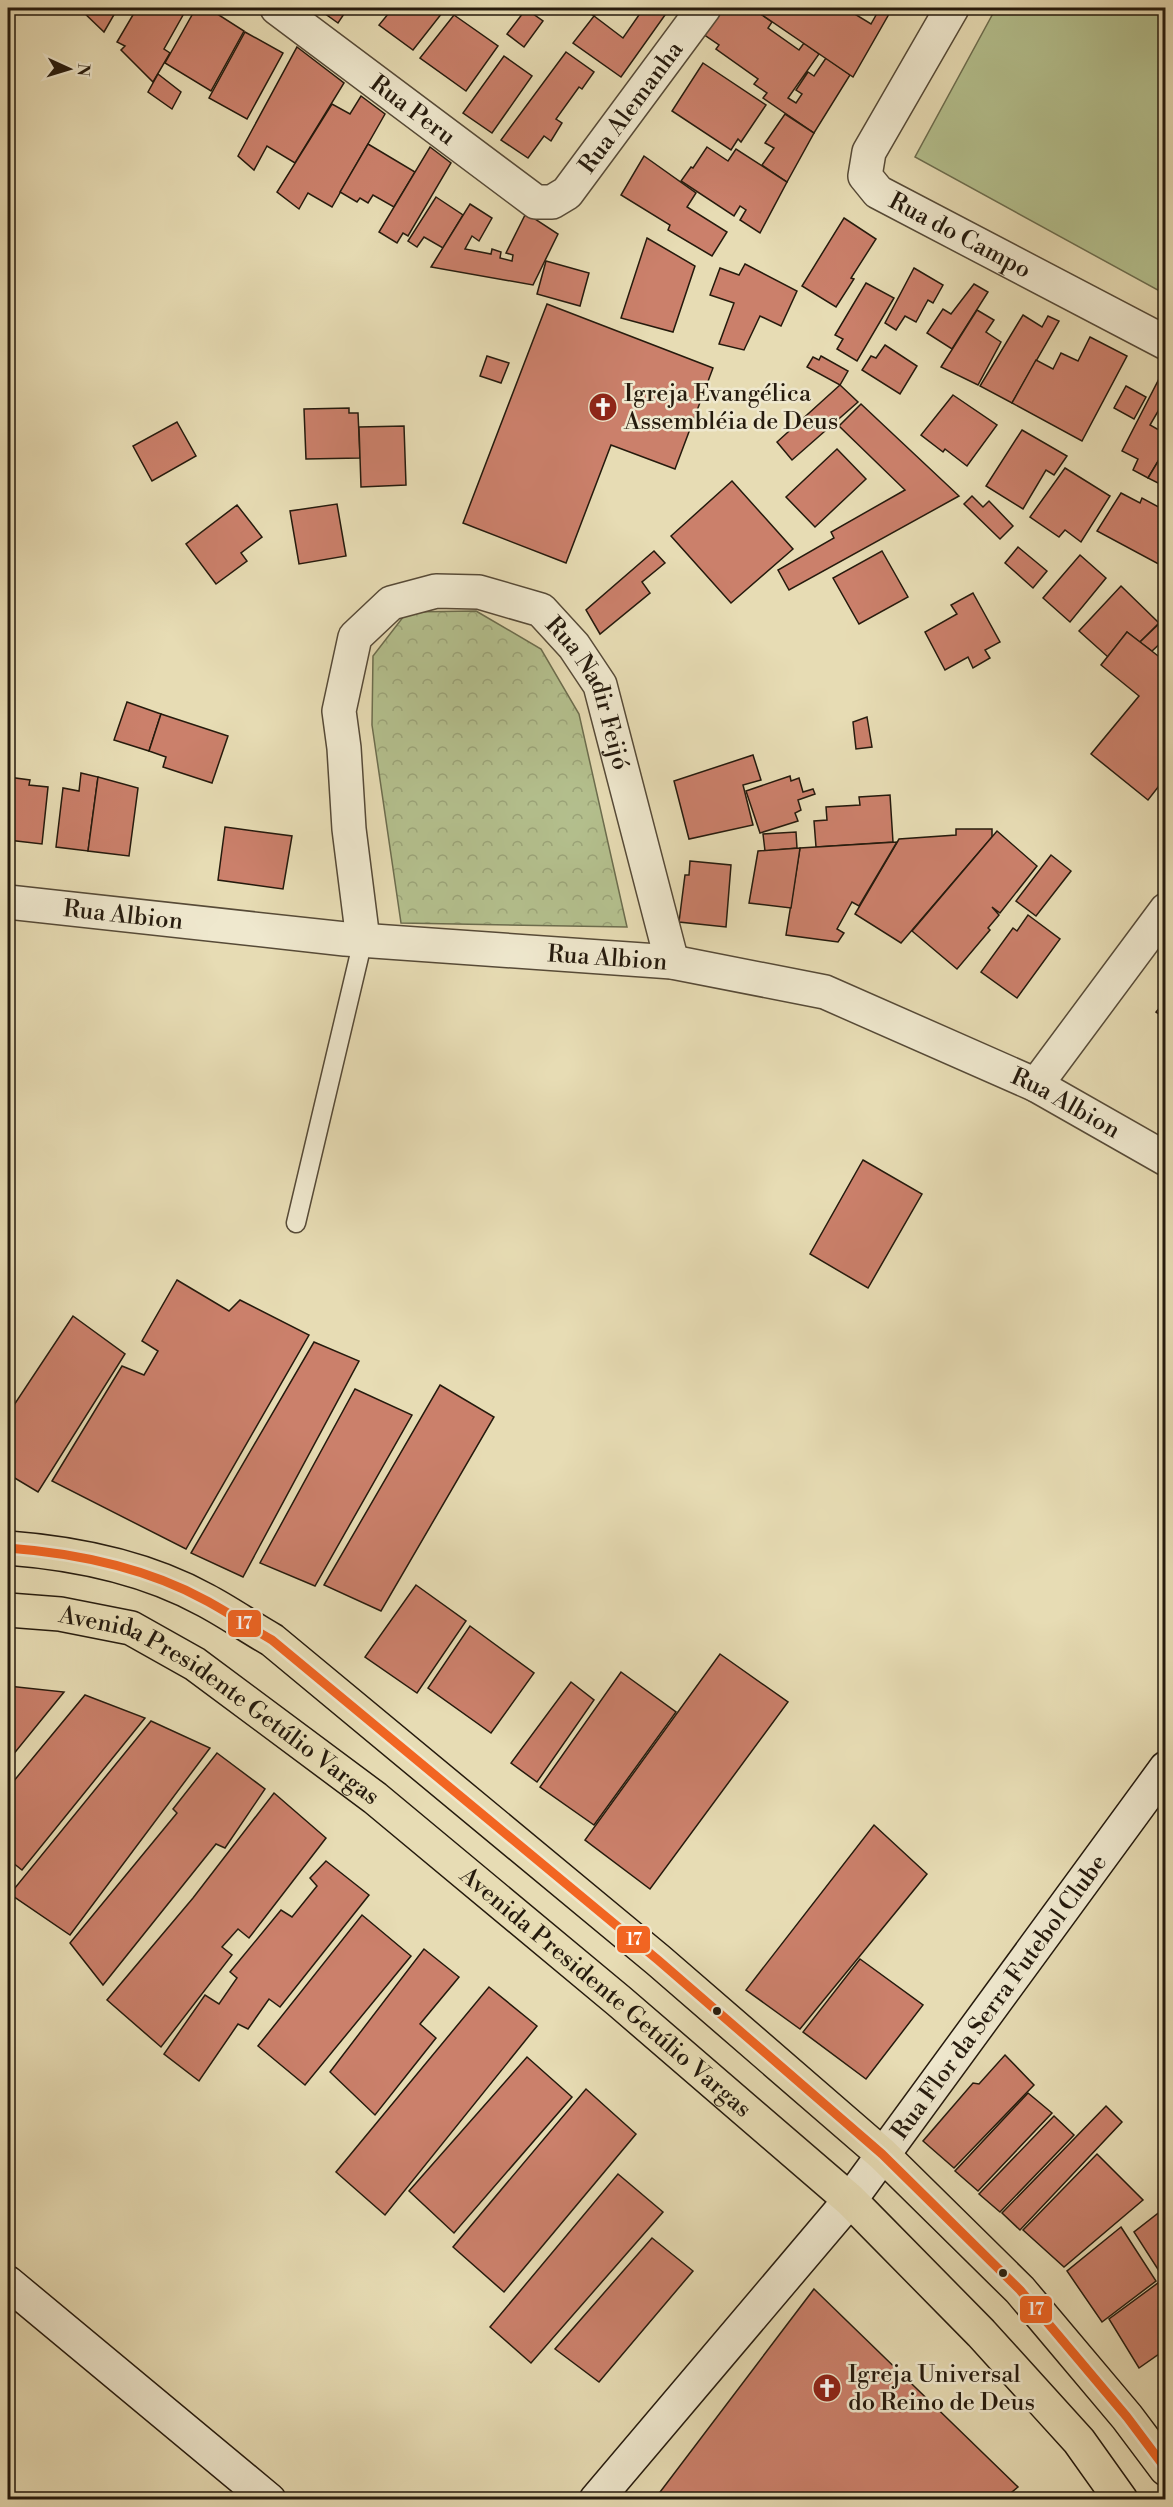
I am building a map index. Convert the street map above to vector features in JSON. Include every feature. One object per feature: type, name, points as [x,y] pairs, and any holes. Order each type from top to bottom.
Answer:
[{"type":"main road","points":[[8,1548],[51,1551],[135,1570],[204,1599],[272,1640],[658,1960],[882,2154],[1020,2290],[1127,2417],[1166,2469]]},
{"type":"main road","name":"Avenida Presidente Getúlio Vargas","points":[[8,1610],[60,1614],[131,1628],[195,1664],[375,1798],[619,2001],[850,2200],[981,2333],[1079,2441],[1121,2499]]},
{"type":"street","name":"Rua Peru","points":[[277,8],[536,202],[552,202]]},
{"type":"street","name":"Rua Alemanha","points":[[552,202],[567,193],[704,8]]},
{"type":"street","name":"Rua do Campo","points":[[951,8],[869,152],[865,176],[878,192],[1166,343]]},
{"type":"street","name":"Rua Nadir Feijó","points":[[363,940],[349,829],[344,748],[339,711],[354,637],[391,603],[436,591],[479,592],[541,610],[574,646],[600,685],[672,962]]},
{"type":"street","name":"Rua Albion","points":[[8,902],[363,940],[672,962],[825,992],[1036,1085],[1166,1159]]},
{"type":"street","points":[[1036,1085],[1166,910]]},
{"type":"street","name":"Rua Flor da Serra Futebol Clube","points":[[596,2499],[850,2200],[1166,1768]]},
{"type":"street","points":[[8,2283],[269,2499]]},
{"type":"lane","points":[[296,1223],[363,940]]},
{"type":"green space","points":[[996,8],[1165,8],[1165,294],[915,157]]},
{"type":"green space","points":[[476,611],[541,649],[579,714],[627,927],[401,923],[372,725],[373,656],[407,612]]},
{"type":"building","points":[[79,8],[108,8],[115,13],[104,32]]},
{"type":"building","points":[[137,8],[187,8],[164,49],[170,53],[153,82],[121,50],[125,46],[117,42]]},
{"type":"building","points":[[196,8],[208,8],[244,31],[211,91],[165,63]]},
{"type":"building","points":[[317,8],[348,8],[338,23]]},
{"type":"building","points":[[393,8],[446,8],[413,50],[379,25]]},
{"type":"building","points":[[582,8],[600,8],[594,16]]},
{"type":"building","points":[[629,8],[670,8],[621,77],[573,43],[594,16],[623,38],[639,15]]},
{"type":"building","points":[[722,8],[735,8],[744,13],[748,8],[752,8],[772,22],[768,28],[799,50],[804,43],[819,54],[788,98],[796,103],[802,94],[796,90],[808,72],[814,76],[826,58],[850,75],[814,133],[763,98],[767,93],[754,84],[758,79],[716,49],[719,45],[703,34]]},
{"type":"building","points":[[752,8],[845,8],[871,24],[880,8],[889,14],[853,77]]},
{"type":"building","points":[[526,9],[543,21],[524,47],[507,34]]},
{"type":"building","points":[[454,15],[498,46],[466,91],[420,58]]},
{"type":"building","points":[[245,32],[283,53],[247,119],[209,98]]},
{"type":"building","points":[[297,47],[344,83],[295,163],[267,146],[254,170],[238,156]]},
{"type":"building","points":[[566,52],[594,72],[582,89],[579,87],[556,119],[562,123],[551,141],[544,136],[528,158],[501,140]]},
{"type":"building","points":[[504,56],[532,76],[492,133],[463,113]]},
{"type":"building","points":[[703,63],[766,105],[741,142],[738,139],[731,150],[672,111]]},
{"type":"building","points":[[158,74],[181,92],[172,109],[148,92]]},
{"type":"building","points":[[361,96],[385,114],[332,207],[308,193],[299,209],[277,192],[332,104],[350,114]]},
{"type":"building","points":[[785,114],[814,133],[787,182],[762,165],[774,148],[765,143]]},
{"type":"building","points":[[368,144],[415,172],[394,207],[373,195],[368,203],[360,198],[357,202],[340,192]]},
{"type":"building","points":[[430,147],[451,163],[408,236],[403,233],[397,243],[379,232]]},
{"type":"building","points":[[707,147],[728,161],[736,149],[787,182],[760,233],[740,220],[746,210],[740,206],[734,216],[681,181]]},
{"type":"building","points":[[644,156],[696,193],[687,207],[727,232],[712,256],[668,230],[670,225],[621,195]]},
{"type":"building","points":[[436,197],[463,215],[443,248],[424,237],[417,247],[408,241]]},
{"type":"building","points":[[470,204],[492,218],[479,241],[472,236],[465,249],[491,254],[492,249],[501,252],[500,258],[512,261],[513,255],[506,253],[526,213],[558,234],[533,285],[431,267]]},
{"type":"building","points":[[844,218],[876,239],[836,307],[802,286]]},
{"type":"building","points":[[647,238],[695,266],[673,332],[621,318]]},
{"type":"building","points":[[546,261],[589,273],[580,306],[537,294]]},
{"type":"building","points":[[745,264],[797,291],[781,326],[760,316],[744,350],[719,344],[734,303],[710,295],[720,268],[739,275]]},
{"type":"building","points":[[914,268],[943,285],[933,303],[928,300],[916,322],[905,316],[896,330],[885,323]]},
{"type":"building","points":[[866,283],[894,298],[857,361],[837,349],[843,339],[835,335]]},
{"type":"building","points":[[974,284],[988,292],[952,349],[927,333],[943,309],[951,314]]},
{"type":"building","name":"Igreja Evangélica Assembléia de Deus","points":[[547,304],[713,368],[675,469],[611,445],[566,563],[463,523]]},
{"type":"building","points":[[977,310],[994,320],[986,332],[1001,342],[978,385],[941,367]]},
{"type":"building","points":[[1023,315],[1042,327],[1048,316],[1059,321],[1012,403],[980,386]]},
{"type":"building","points":[[1090,337],[1127,356],[1082,441],[1012,403],[1036,360],[1053,369],[1061,353],[1078,361]]},
{"type":"building","points":[[885,345],[917,366],[900,394],[862,370],[871,356],[876,358]]},
{"type":"building","points":[[487,356],[509,363],[501,383],[480,376]]},
{"type":"building","points":[[821,356],[848,371],[840,385],[807,367],[813,357],[819,360]]},
{"type":"building","points":[[1162,373],[1166,375],[1166,409],[1161,406],[1150,425],[1166,434],[1166,448],[1148,478],[1133,470],[1138,459],[1122,451]]},
{"type":"building","points":[[840,385],[858,402],[792,460],[777,442]]},
{"type":"building","points":[[1126,386],[1146,397],[1134,419],[1114,408]]},
{"type":"building","points":[[953,395],[997,425],[967,466],[945,449],[943,452],[921,435]]},
{"type":"building","points":[[861,404],[959,496],[789,590],[778,570],[834,538],[831,532],[905,490],[839,426]]},
{"type":"building","points":[[349,408],[349,413],[358,413],[360,458],[306,459],[304,409]]},
{"type":"building","points":[[177,422],[196,456],[152,481],[133,446]]},
{"type":"building","points":[[404,426],[406,485],[361,487],[359,427]]},
{"type":"building","points":[[1022,430],[1067,456],[1054,475],[1046,470],[1023,509],[986,486]]},
{"type":"building","points":[[1166,448],[1166,487],[1148,478]]},
{"type":"building","points":[[837,449],[866,479],[815,527],[786,497]]},
{"type":"building","points":[[1065,468],[1110,496],[1081,542],[1065,530],[1059,537],[1030,517]]},
{"type":"building","points":[[732,481],[793,549],[731,603],[671,536]]},
{"type":"building","points":[[1121,493],[1140,503],[1142,498],[1166,511],[1166,568],[1097,531]]},
{"type":"building","points":[[972,496],[983,507],[989,501],[1013,526],[1000,539],[964,504]]},
{"type":"building","points":[[337,504],[346,556],[299,564],[290,511]]},
{"type":"building","points":[[237,505],[262,537],[241,553],[247,561],[216,584],[186,544]]},
{"type":"building","points":[[1018,547],[1047,571],[1033,588],[1005,563]]},
{"type":"building","points":[[654,551],[665,563],[642,582],[650,593],[600,634],[586,610]]},
{"type":"building","points":[[882,551],[908,597],[859,624],[833,578]]},
{"type":"building","points":[[1080,555],[1106,578],[1070,622],[1043,598]]},
{"type":"building","points":[[1121,586],[1159,623],[1140,642],[1127,632],[1108,657],[1079,631]]},
{"type":"building","points":[[973,593],[1000,642],[985,650],[990,658],[973,668],[968,657],[945,670],[925,632],[957,614],[951,605]]},
{"type":"building","points":[[1166,617],[1166,638],[1152,651],[1140,642]]},
{"type":"building","points":[[1127,632],[1166,662],[1166,777],[1148,800],[1091,754],[1139,696],[1101,665]]},
{"type":"building","points":[[127,702],[161,714],[149,751],[114,740]]},
{"type":"building","points":[[161,714],[228,736],[212,783],[163,767],[166,757],[149,751]]},
{"type":"building","points":[[867,717],[872,747],[856,749],[853,722]]},
{"type":"building","points":[[753,755],[761,780],[743,785],[753,825],[689,839],[674,781]]},
{"type":"building","points":[[81,773],[98,777],[88,851],[56,847],[63,788],[79,791]]},
{"type":"building","points":[[790,776],[791,781],[799,778],[803,792],[813,789],[815,794],[798,800],[801,810],[795,813],[798,821],[760,833],[746,791]]},
{"type":"building","points":[[8,777],[30,780],[29,785],[48,787],[42,844],[8,840]]},
{"type":"building","points":[[98,777],[138,788],[129,856],[88,851]]},
{"type":"building","points":[[890,795],[893,842],[816,847],[814,821],[827,820],[826,807],[860,805],[859,797]]},
{"type":"building","points":[[225,827],[292,836],[283,889],[218,880]]},
{"type":"building","points":[[956,829],[992,829],[992,837],[901,943],[855,914],[899,839],[956,835]]},
{"type":"building","points":[[997,831],[1037,866],[1000,913],[992,907],[999,915],[988,928],[990,930],[957,969],[912,931]]},
{"type":"building","points":[[796,832],[797,848],[765,851],[763,834]]},
{"type":"building","points":[[897,842],[859,906],[852,902],[837,929],[844,933],[838,942],[786,935],[800,848]]},
{"type":"building","points":[[800,848],[791,908],[749,903],[758,851]]},
{"type":"building","points":[[1051,855],[1071,871],[1036,916],[1016,901]]},
{"type":"building","points":[[690,861],[731,865],[726,927],[679,922],[685,875],[689,875]]},
{"type":"building","points":[[1028,915],[1060,939],[1017,998],[981,972],[1013,928],[1017,931]]},
{"type":"building","points":[[1166,1000],[1166,1019],[1156,1012]]},
{"type":"building","points":[[863,1160],[922,1194],[868,1288],[810,1254]]},
{"type":"building","points":[[177,1280],[229,1311],[240,1300],[309,1335],[186,1549],[52,1481],[122,1366],[144,1375],[158,1351],[142,1341]]},
{"type":"building","points":[[73,1316],[125,1354],[38,1492],[8,1474],[8,1414]]},
{"type":"building","points":[[314,1342],[359,1361],[243,1577],[191,1553]]},
{"type":"building","points":[[440,1385],[494,1417],[381,1611],[324,1585]]},
{"type":"building","points":[[355,1389],[412,1415],[315,1586],[260,1563]]},
{"type":"building","points":[[416,1585],[466,1621],[417,1693],[365,1657]]},
{"type":"building","points":[[470,1626],[534,1673],[491,1733],[428,1688]]},
{"type":"building","points":[[720,1654],[788,1702],[650,1889],[585,1840]]},
{"type":"building","points":[[621,1672],[676,1712],[594,1825],[540,1787]]},
{"type":"building","points":[[571,1682],[594,1700],[537,1782],[511,1763]]},
{"type":"building","points":[[8,1686],[64,1692],[8,1761]]},
{"type":"building","points":[[85,1695],[145,1718],[22,1870],[8,1859],[8,1788]]},
{"type":"building","points":[[151,1721],[210,1748],[70,1935],[10,1894]]},
{"type":"building","points":[[217,1753],[265,1789],[225,1848],[216,1844],[103,1985],[70,1943],[177,1813],[173,1809]]},
{"type":"building","points":[[274,1793],[326,1838],[249,1938],[238,1929],[222,1947],[232,1955],[161,2047],[107,2000],[193,1898]]},
{"type":"building","points":[[874,1825],[927,1874],[800,2029],[746,1990]]},
{"type":"building","points":[[326,1861],[369,1895],[280,2007],[269,1999],[248,2029],[238,2024],[199,2081],[164,2054],[205,1995],[219,2004],[237,1978],[230,1972],[281,1910],[292,1917],[317,1886],[310,1878]]},
{"type":"building","points":[[362,1915],[411,1956],[305,2085],[258,2046]]},
{"type":"building","points":[[424,1949],[459,1977],[420,2024],[436,2038],[375,2115],[330,2072]]},
{"type":"building","points":[[860,1959],[923,2005],[866,2079],[803,2032]]},
{"type":"building","points":[[489,1987],[537,2026],[385,2215],[336,2172]]},
{"type":"building","points":[[1005,2055],[1034,2085],[954,2168],[923,2141],[973,2083],[979,2084]]},
{"type":"building","points":[[527,2057],[572,2097],[454,2233],[409,2191]]},
{"type":"building","points":[[586,2089],[636,2134],[504,2292],[453,2247]]},
{"type":"building","points":[[1028,2093],[1052,2113],[978,2191],[955,2171]]},
{"type":"building","points":[[1106,2106],[1122,2122],[1020,2230],[1002,2213]]},
{"type":"building","points":[[1054,2116],[1074,2135],[1000,2212],[979,2194]]},
{"type":"building","points":[[1097,2154],[1143,2200],[1064,2267],[1023,2230]]},
{"type":"building","points":[[618,2174],[663,2212],[531,2363],[490,2327]]},
{"type":"building","points":[[1166,2207],[1166,2266],[1159,2271],[1134,2232]]},
{"type":"building","points":[[1121,2227],[1156,2281],[1102,2322],[1067,2271]]},
{"type":"building","points":[[652,2238],[693,2271],[599,2382],[555,2349]]},
{"type":"building","points":[[1166,2277],[1166,2349],[1139,2368],[1109,2319]]},
{"type":"building","name":"Igreja Universal do Reino de Deus","points":[[814,2289],[1018,2487],[1002,2500],[654,2500]]},
{"type":"transit line","name":"17","points":[[8,1548],[84,1558],[134,1570],[182,1588],[222,1609],[272,1640],[658,1960],[882,2154],[1020,2290],[1127,2417],[1166,2469]]},
{"type":"place","name":"Igreja Evangélica Assembléia de Deus","points":[[603,407]]},
{"type":"place","name":"Igreja Universal do Reino de Deus","points":[[827,2388]]}]
